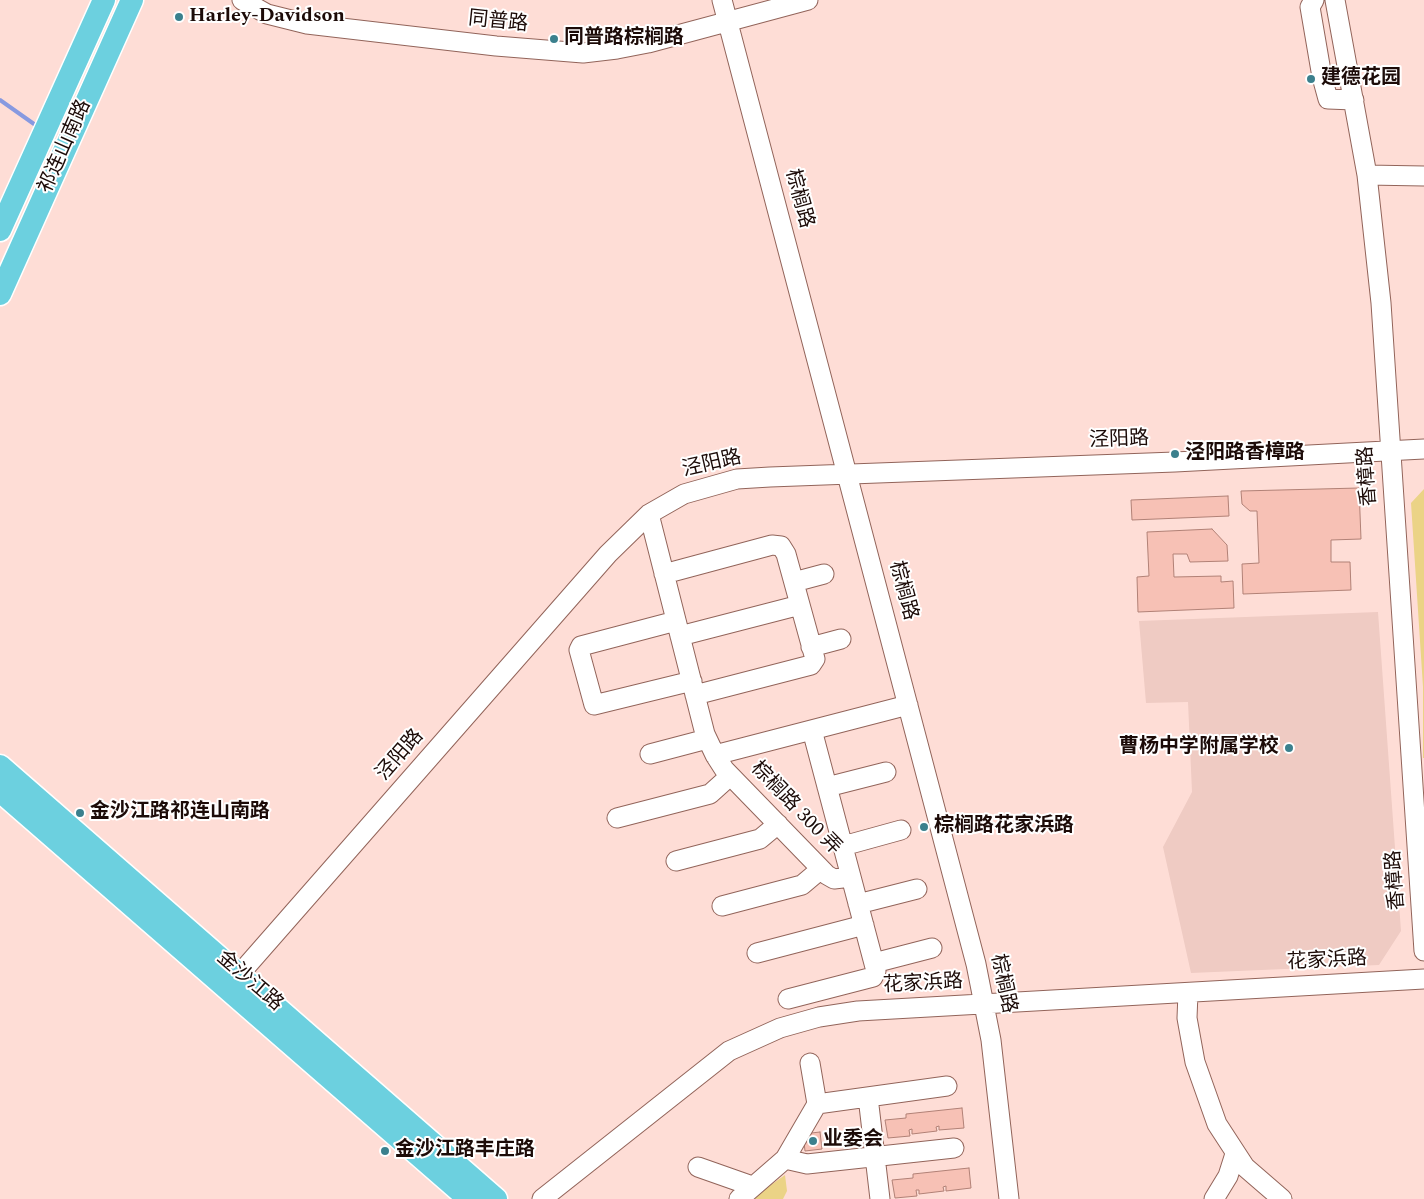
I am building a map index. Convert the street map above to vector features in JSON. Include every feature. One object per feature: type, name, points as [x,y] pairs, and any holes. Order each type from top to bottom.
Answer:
[{"type":"main road","name":"祁连山南路","points":[[0,230],[104,0]]},
{"type":"main road","name":"祁连山南路","points":[[0,294],[132,0]]},
{"type":"main road","name":"金沙江路","points":[[0,766],[469,1199]]},
{"type":"main road","name":"金沙江路","points":[[0,791],[234,981],[496,1199]]},
{"type":"street","name":"同普路","points":[[242,0],[267,14],[307,24],[496,46],[584,53],[617,50],[648,43],[808,0]]},
{"type":"street","name":"棕榈路","points":[[722,0],[848,474],[985,1004],[1009,1199]]},
{"type":"street","points":[[1314,0],[1310,7],[1322,77],[1328,99],[1354,100]]},
{"type":"street","name":"香樟路","points":[[1335,0],[1367,175],[1381,303],[1424,951]]},
{"type":"street","points":[[1367,175],[1424,176]]},
{"type":"street","name":"泾阳路","points":[[234,981],[608,554],[648,514],[684,494],[737,479],[1424,449]]},
{"type":"street","name":"棕榈路 300 弄","points":[[648,514],[693,688],[711,747],[730,776],[822,869],[834,879],[851,877]]},
{"type":"street","points":[[664,574],[772,545],[781,546],[786,554],[815,659],[810,665],[594,705],[579,650],[581,646],[800,605]]},
{"type":"street","points":[[794,582],[824,574]]},
{"type":"street","points":[[811,647],[841,639]]},
{"type":"street","name":"棕榈路 300 弄","points":[[711,747],[812,730],[908,705]]},
{"type":"street","name":"棕榈路 300 弄","points":[[812,730],[874,963]]},
{"type":"street","points":[[650,754],[711,747]]},
{"type":"street","points":[[827,787],[886,772]]},
{"type":"street","points":[[617,818],[710,794],[730,776]]},
{"type":"street","points":[[676,861],[760,839],[778,824]]},
{"type":"street","points":[[843,846],[901,830]]},
{"type":"street","points":[[722,906],[802,885],[822,869]]},
{"type":"street","points":[[858,904],[917,889]]},
{"type":"street","points":[[757,953],[864,925]]},
{"type":"street","points":[[788,999],[872,977],[876,970],[874,963],[932,948]]},
{"type":"street","name":"花家浜路","points":[[542,1199],[717,1060],[761,1035],[800,1021],[838,1013],[1424,979]]},
{"type":"street","points":[[1188,992],[1188,1018],[1196,1062],[1216,1124],[1234,1154],[1257,1180],[1282,1199]]},
{"type":"street","points":[[698,1167],[745,1193],[784,1159],[817,1104],[810,1063]]},
{"type":"street","points":[[817,1104],[947,1086]]},
{"type":"street","points":[[868,1097],[880,1199]]},
{"type":"street","points":[[784,1159],[807,1164],[954,1148]]},
{"type":"street","points":[[1218,1193],[1234,1154]]},
{"type":"street","points":[[1218,1193],[1239,1181],[1257,1180]]},
{"type":"shaded area","points":[[1424,489],[1423,758],[1423,687],[1411,503]]},
{"type":"shaded area","name":"曹杨中学附属学校","points":[[1378,612],[1401,931],[1379,965],[1191,973],[1163,847],[1192,792],[1188,702],[1146,703],[1139,621]]},
{"type":"shaded area","points":[[785,1175],[787,1191],[783,1199],[751,1199]]},
{"type":"building","points":[[1359,488],[1361,539],[1331,540],[1331,562],[1350,562],[1351,590],[1243,594],[1242,564],[1259,563],[1257,511],[1250,511],[1242,504],[1241,491]]},
{"type":"building","points":[[1228,496],[1229,516],[1132,520],[1131,500]]},
{"type":"building","points":[[1212,529],[1227,545],[1228,561],[1190,562],[1187,554],[1173,554],[1174,577],[1221,576],[1221,582],[1233,581],[1234,608],[1138,612],[1137,577],[1149,576],[1147,532]]},
{"type":"building","points":[[962,1108],[964,1128],[939,1130],[939,1126],[936,1127],[937,1131],[912,1134],[912,1129],[909,1130],[910,1136],[888,1138],[885,1120],[906,1118],[906,1114]]},
{"type":"building","name":"业委会","points":[[820,1132],[822,1149],[805,1151],[803,1134]]},
{"type":"building","points":[[969,1168],[971,1188],[946,1191],[946,1186],[943,1187],[944,1191],[919,1194],[919,1190],[916,1190],[917,1196],[895,1198],[892,1180],[913,1178],[913,1174]]},
{"type":"waterway","points":[[0,100],[34,124]]},
{"type":"place","name":"Harley-Davidson","points":[[179,17]]},
{"type":"place","name":"同普路棕榈路","points":[[554,39]]},
{"type":"place","name":"建德花园","points":[[1311,79]]},
{"type":"place","name":"泾阳路香樟路","points":[[1175,454]]},
{"type":"place","name":"曹杨中学附属学校","points":[[1289,748]]},
{"type":"place","name":"金沙江路祁连山南路","points":[[80,813]]},
{"type":"place","name":"棕榈路花家浜路","points":[[924,827]]},
{"type":"place","name":"业委会","points":[[813,1141]]},
{"type":"place","name":"金沙江路丰庄路","points":[[385,1151]]}]
